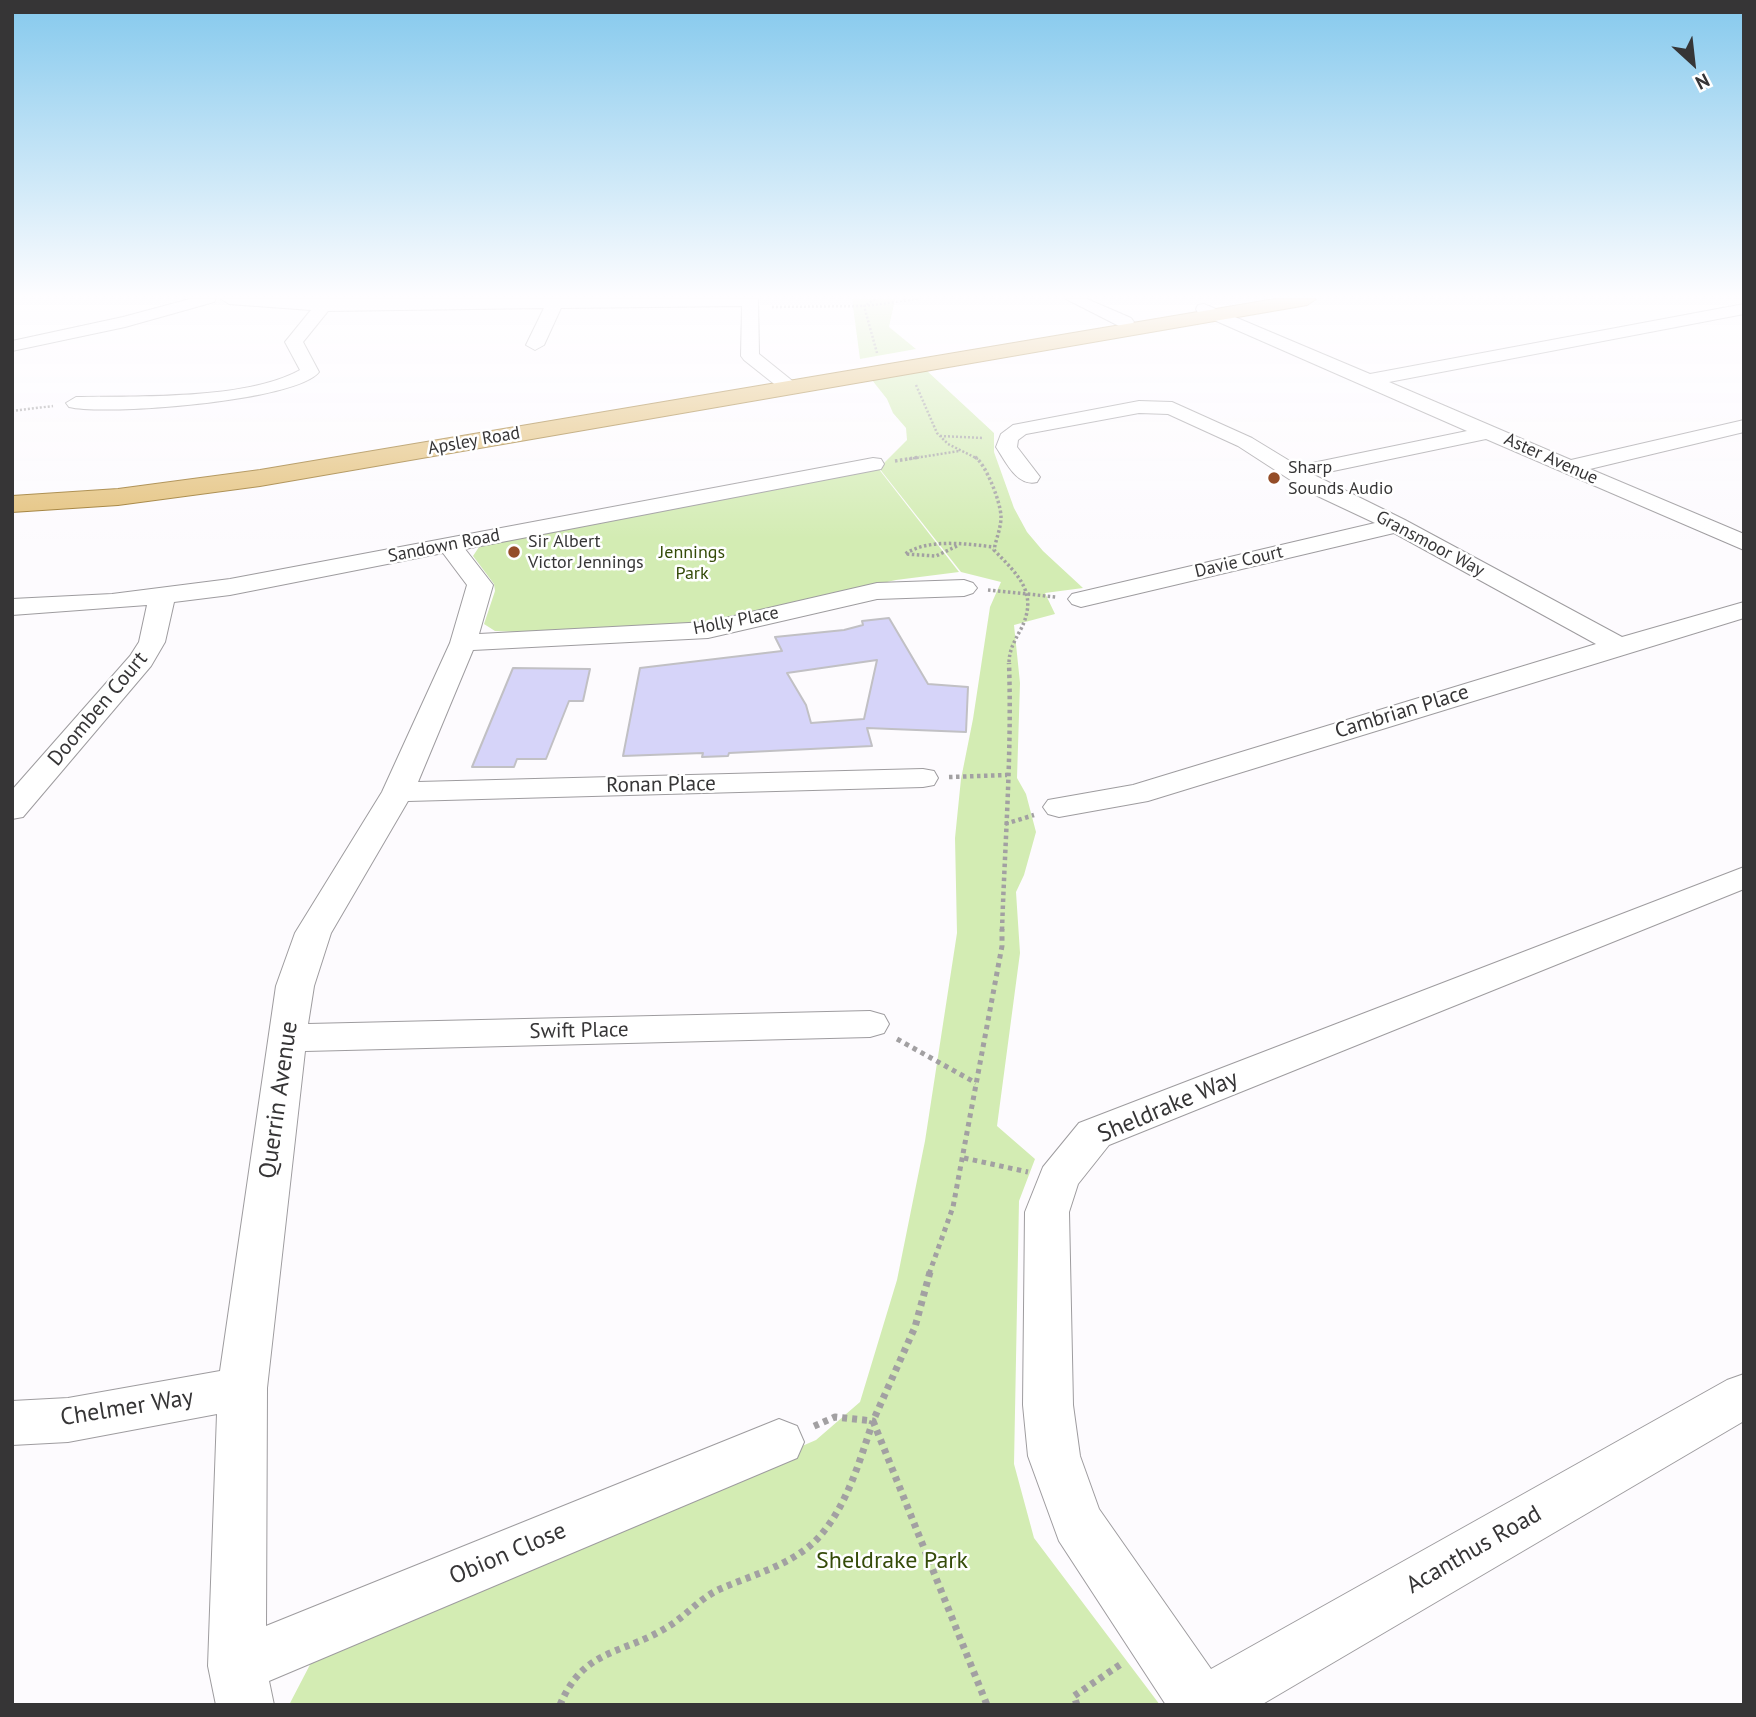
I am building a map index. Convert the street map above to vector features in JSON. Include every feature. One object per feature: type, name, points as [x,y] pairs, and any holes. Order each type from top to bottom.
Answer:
[{"type":"main road","name":"Apsley Road","points":[[786,384],[813,379]]},
{"type":"main road","name":"Apsley Road","points":[[14,498],[214,476],[815,379]]},
{"type":"street","points":[[76,403],[186,400],[284,386],[303,379]]},
{"type":"street","points":[[780,379],[786,384]]},
{"type":"street","points":[[1370,380],[1375,379]]},
{"type":"street","name":"Aster Avenue","points":[[1370,380],[1744,543]]},
{"type":"street","name":"Gransmoor Way","points":[[1008,438],[1020,429],[1139,407],[1172,408],[1245,442],[1294,473],[1397,525],[1619,646]]},
{"type":"street","points":[[1570,467],[1744,426]]},
{"type":"street","points":[[1294,473],[1490,432]]},
{"type":"street","points":[[1008,438],[1006,447],[1029,477]]},
{"type":"street","name":"Sandown Road","points":[[12,607],[162,597],[230,587],[873,464]]},
{"type":"street","name":"Davie Court","points":[[1081,599],[1397,525]]},
{"type":"street","name":"Querrin Avenue","points":[[242,1686],[242,1388],[276,1108],[295,986],[313,933],[398,792],[463,643],[480,585],[449,545]]},
{"type":"street","name":"Holly Place","points":[[463,643],[708,630],[877,591],[964,588]]},
{"type":"street","name":"Doomben Court","points":[[12,810],[141,660],[152,642],[162,597]]},
{"type":"street","name":"Cambrian Place","points":[[1059,807],[1137,794],[1744,610]]},
{"type":"street","name":"Ronan Place","points":[[398,792],[923,778]]},
{"type":"street","name":"Sheldrake Way","points":[[1203,1705],[1078,1523],[1054,1455],[1048,1405],[1047,1212],[1058,1178],[1094,1134],[1744,877]]},
{"type":"street","name":"Swift Place","points":[[289,1038],[870,1024]]},
{"type":"street","name":"Chelmer Way","points":[[12,1423],[68,1420],[242,1388]]},
{"type":"street","name":"Acanthus Road","points":[[1203,1705],[1744,1395]]},
{"type":"street","name":"Obion Close","points":[[242,1686],[779,1442]]},
{"type":"path","points":[[560,1705],[564,1692],[579,1674],[616,1646],[666,1628],[704,1598],[802,1553],[820,1536],[842,1499],[915,1327],[932,1263],[953,1207],[1002,946],[1011,726],[1009,651],[1027,617],[1030,601],[1018,575],[999,557],[994,547],[1002,522],[1001,512],[987,479],[986,466],[939,436],[927,418],[920,394],[911,379]]},
{"type":"path","points":[[12,411],[76,403]]},
{"type":"path","points":[[939,436],[1008,438]]},
{"type":"path","points":[[873,464],[960,451]]},
{"type":"path","points":[[957,546],[936,556],[905,554],[917,546],[957,546],[994,547]]},
{"type":"path","points":[[964,588],[1081,599]]},
{"type":"path","points":[[923,778],[1007,775]]},
{"type":"path","points":[[870,1024],[976,1083]]},
{"type":"path","points":[[964,1158],[1058,1178]]},
{"type":"path","points":[[779,1442],[835,1418],[873,1421]]},
{"type":"path","points":[[873,1421],[986,1705]]},
{"type":"path","points":[[1077,1705],[1074,1696],[1134,1656]]},
{"type":"green space","name":"Sheldrake Park","points":[[936,379],[994,433],[994,452],[1014,508],[1027,532],[1043,551],[1083,588],[1045,593],[1055,614],[1014,625],[1020,683],[1017,778],[1026,794],[1036,832],[1024,875],[1016,892],[1020,953],[997,1126],[1035,1159],[1019,1201],[1014,1464],[1034,1538],[1160,1705],[289,1705],[314,1657],[816,1440],[860,1402],[897,1280],[925,1141],[957,933],[955,838],[961,779],[990,607],[1001,582],[961,572],[879,468],[907,440],[906,428],[872,380]]},
{"type":"green space","name":"Jennings Park","points":[[878,468],[959,572],[896,580],[702,623],[542,633],[495,631],[484,624],[495,591],[494,584],[473,556],[479,547],[494,540]]},
{"type":"building","points":[[889,618],[928,684],[968,687],[966,732],[867,728],[872,746],[729,753],[728,756],[702,757],[703,753],[623,756],[640,668],[782,651],[775,637],[844,630],[863,625],[862,621]],"holes":[[[877,660],[864,719],[811,723],[806,705],[787,673]]]},
{"type":"building","points":[[513,668],[590,669],[583,701],[569,701],[546,759],[517,759],[514,767],[472,767]]},
{"type":"place","name":"Sharp Sounds Audio","points":[[1274,478]]},
{"type":"place","name":"Sir Albert Victor Jennings","points":[[514,552]]}]
